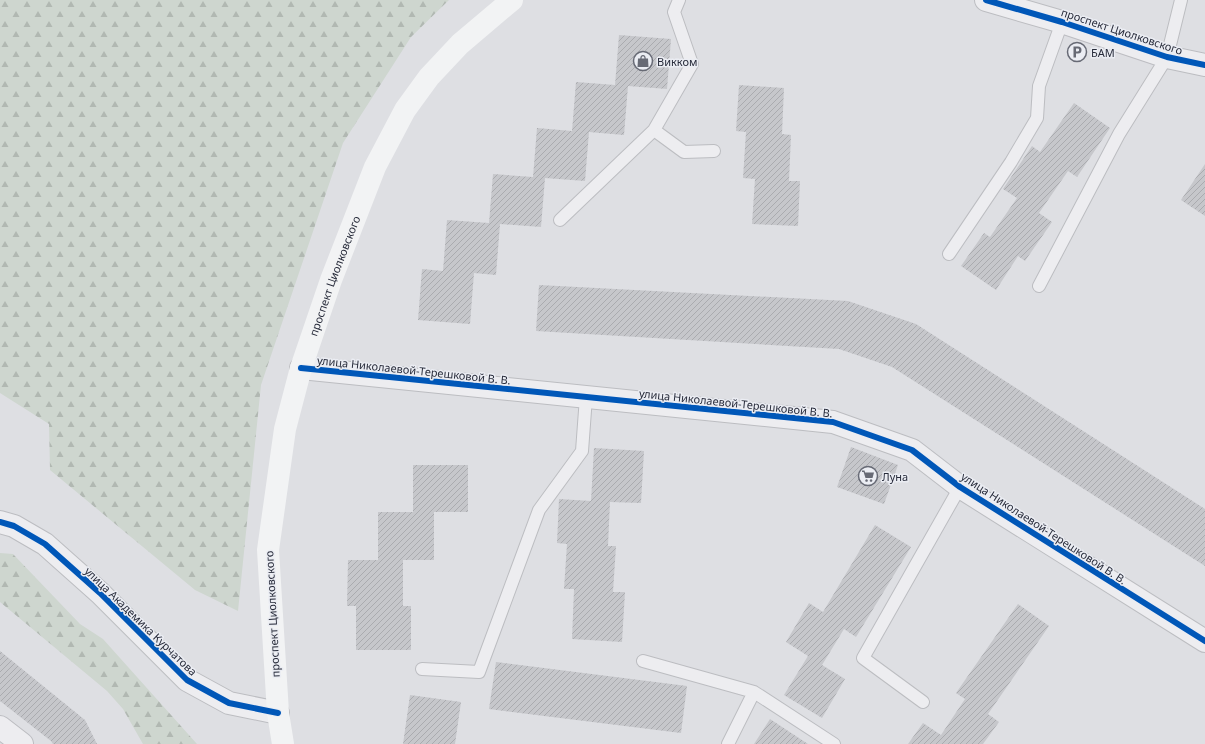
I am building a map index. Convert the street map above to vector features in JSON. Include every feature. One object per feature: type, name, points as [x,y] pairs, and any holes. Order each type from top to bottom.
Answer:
[{"type":"main road","name":"проспект Циолковского","points":[[283,744],[278,713],[268,550],[285,429],[301,368],[332,280],[375,167],[405,110],[429,77],[460,44],[512,0]]},
{"type":"street","name":"проспект Циолковского","points":[[986,0],[1062,22],[1167,58],[1205,65]]},
{"type":"street","name":"улица Николаевой-Терешковой В. В.","points":[[301,368],[586,398],[748,412],[833,422],[912,450],[960,487],[1205,641]]},
{"type":"street","name":"улица Академика Курчатова","points":[[0,522],[14,526],[45,544],[100,593],[187,680],[229,704],[278,713]]},
{"type":"street","points":[[0,727],[22,744]]},
{"type":"lane","points":[[560,220],[654,130],[692,64],[674,12],[680,0]]},
{"type":"lane","points":[[1039,286],[1119,134],[1167,58],[1181,0]]},
{"type":"lane","points":[[949,254],[1011,162],[1037,118],[1039,86],[1062,22]]},
{"type":"lane","points":[[654,130],[684,152],[714,150]]},
{"type":"lane","points":[[422,669],[479,672],[539,510],[582,451],[586,398]]},
{"type":"lane","points":[[923,702],[863,658],[960,487]]},
{"type":"lane","points":[[643,661],[754,692],[834,744]]},
{"type":"lane","points":[[728,744],[754,692]]},
{"type":"green space","points":[[0,0],[449,0],[411,37],[343,143],[261,385],[238,611],[195,590],[50,470],[49,424],[0,393]]},
{"type":"green space","points":[[0,553],[13,554],[80,624],[103,639],[197,744],[143,744],[123,709],[107,691],[0,602]]},
{"type":"building","points":[[619,35],[671,39],[667,89],[628,86],[624,135],[589,132],[585,181],[545,178],[541,227],[500,224],[496,275],[474,273],[470,324],[418,320],[422,269],[443,271],[447,220],[489,223],[493,174],[533,177],[537,128],[572,131],[576,82],[615,85]]},
{"type":"building","points":[[739,85],[784,88],[782,134],[791,135],[789,181],[800,181],[798,226],[752,224],[755,179],[743,178],[746,132],[736,131]]},
{"type":"building","points":[[1074,103],[1110,128],[1077,177],[1068,171],[1039,213],[1052,222],[1025,261],[1018,256],[996,290],[961,266],[984,233],[990,237],[1017,198],[1003,189],[1032,146],[1040,152]]},
{"type":"building","points":[[1205,164],[1205,216],[1181,200]]},
{"type":"building","points":[[539,285],[848,301],[916,324],[1205,509],[1205,566],[892,367],[839,349],[536,331]]},
{"type":"building","name":"Луна","points":[[851,447],[898,465],[884,504],[837,487]]},
{"type":"building","points":[[594,448],[644,451],[641,503],[610,502],[608,546],[616,546],[613,592],[625,592],[622,642],[572,639],[574,589],[564,589],[567,544],[557,543],[559,499],[591,501]]},
{"type":"building","points":[[413,465],[468,465],[468,512],[434,512],[434,560],[403,560],[403,606],[411,606],[411,650],[356,650],[356,606],[347,606],[348,560],[378,560],[378,512],[413,512]]},
{"type":"building","points":[[875,525],[911,547],[856,637],[844,629],[822,665],[845,679],[822,718],[784,695],[808,656],[786,642],[809,603],[823,612]]},
{"type":"building","points":[[1018,604],[1049,626],[988,714],[999,722],[983,744],[908,744],[923,723],[941,735],[965,699],[956,693]]},
{"type":"building","points":[[0,651],[85,720],[97,744],[53,744],[0,701]]},
{"type":"building","points":[[496,662],[687,686],[681,733],[489,709]]},
{"type":"building","points":[[410,695],[461,702],[455,744],[403,744]]},
{"type":"building","points":[[770,719],[808,744],[754,744]]},
{"type":"cycle path","points":[[986,0],[1062,22],[1167,57],[1205,65]]},
{"type":"cycle path","points":[[301,368],[833,422],[912,450],[960,487],[1205,641]]},
{"type":"cycle path","points":[[0,522],[14,526],[45,544],[100,593],[187,680],[229,703],[278,713]]},
{"type":"place","name":"БАМ","points":[[1077,52]]},
{"type":"place","name":"Викком","points":[[643,61]]},
{"type":"place","name":"Луна","points":[[868,476]]}]
